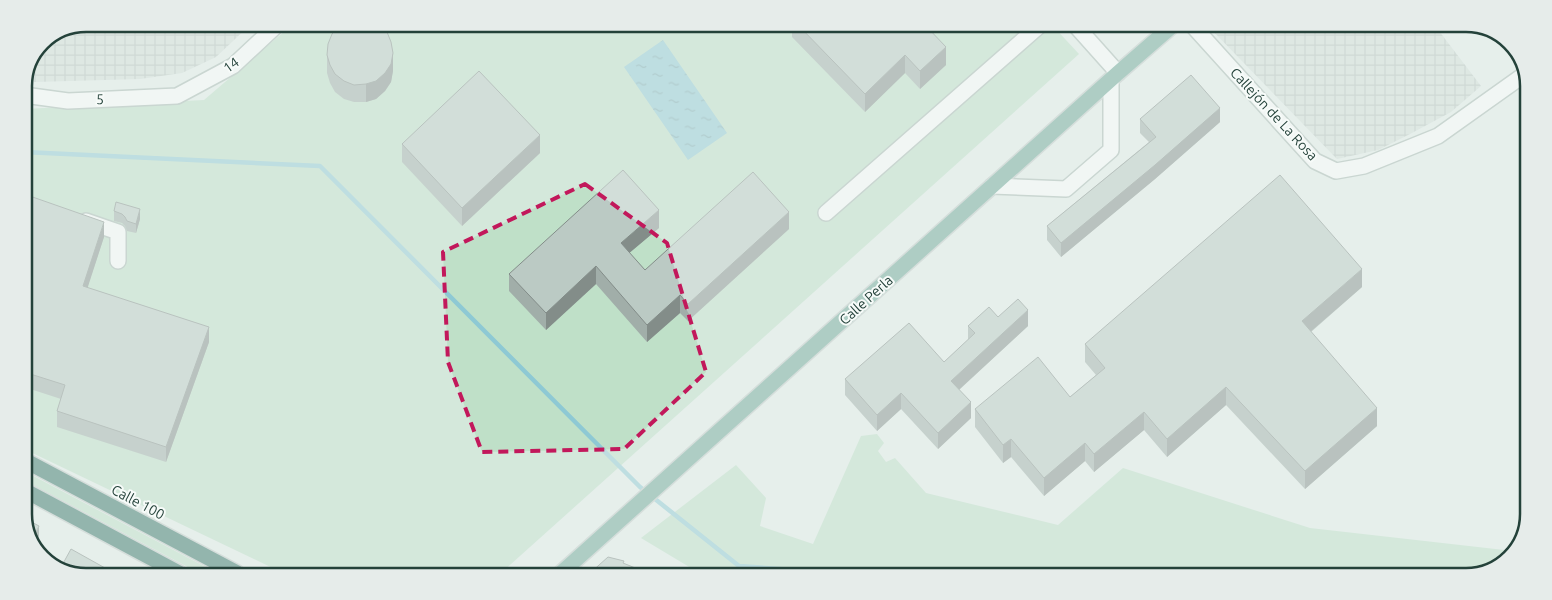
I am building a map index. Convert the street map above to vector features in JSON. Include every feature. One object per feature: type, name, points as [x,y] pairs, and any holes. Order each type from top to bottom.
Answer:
[{"type":"highway","name":"Calle 100","points":[[33,465],[228,568]]},
{"type":"highway","points":[[33,495],[166,568]]},
{"type":"main road","name":"Calle Perla","points":[[567,568],[1164,33]]},
{"type":"street","name":"14","points":[[177,96],[233,66],[268,33]]},
{"type":"street","points":[[826,213],[1031,33]]},
{"type":"street","points":[[992,186],[1066,189],[1111,150],[1115,76],[1081,33]]},
{"type":"street","name":"Callejón de La Rosa","points":[[1199,33],[1315,161],[1336,170],[1364,166],[1438,136],[1518,79]]},
{"type":"street","name":"5","points":[[33,96],[68,101],[177,96]]},
{"type":"street","points":[[71,216],[118,232],[118,261]]},
{"type":"highlighted area","points":[[585,184],[667,243],[706,372],[624,449],[482,452],[448,362],[443,252]]},
{"type":"shaded area","points":[[241,33],[216,57],[182,73],[140,79],[34,82],[37,66],[48,48],[66,37],[76,34]]},
{"type":"shaded area","points":[[1215,33],[1441,33],[1481,86],[1451,112],[1410,134],[1378,150],[1337,159]]},
{"type":"green space","points":[[282,33],[1060,33],[1079,54],[507,568],[273,568],[33,453],[33,109],[204,100]]},
{"type":"green space","points":[[877,434],[884,443],[878,451],[886,462],[895,458],[926,493],[1058,525],[1123,468],[1310,528],[1505,550],[1483,565],[1466,568],[691,568],[641,538],[736,465],[766,498],[760,526],[813,544],[861,436]]},
{"type":"green space","points":[[33,476],[208,568],[190,568],[33,485]]},
{"type":"water","points":[[663,40],[727,133],[688,160],[624,67]]},
{"type":"building","points":[[387,33],[393,53],[391,64],[376,81],[354,85],[344,81],[335,74],[327,55],[328,44],[332,34]]},
{"type":"building","points":[[806,33],[933,33],[946,47],[920,71],[905,55],[865,94]]},
{"type":"building","points":[[479,71],[540,135],[462,208],[402,144]]},
{"type":"building","points":[[1191,75],[1220,108],[1061,243],[1047,226],[1156,137],[1140,119]]},
{"type":"building","points":[[623,170],[659,210],[621,243],[645,270],[753,172],[789,212],[688,304],[680,295],[647,325],[596,266],[546,313],[509,274]]},
{"type":"building","points":[[1280,175],[1362,269],[1302,321],[1377,408],[1305,471],[1226,387],[1167,439],[1144,412],[1094,454],[1085,443],[1044,478],[1011,439],[1003,445],[975,409],[1038,357],[1070,397],[1105,368],[1085,344]]},
{"type":"building","points":[[33,197],[104,222],[83,286],[209,327],[166,447],[57,411],[65,385],[33,375]]},
{"type":"building","points":[[116,202],[140,209],[136,224],[127,221],[122,214],[114,211]]},
{"type":"building","points":[[1018,299],[1028,310],[951,381],[971,402],[938,433],[901,393],[877,415],[845,379],[909,323],[944,362],[975,333],[968,326],[989,307],[998,317]]},
{"type":"building","points":[[34,523],[39,526],[36,532]]},
{"type":"building","points":[[71,549],[105,568],[86,568],[63,563]]},
{"type":"building","points":[[608,557],[624,561],[623,563],[635,568],[596,568]]},
{"type":"waterway","points":[[33,152],[320,166],[640,487],[739,566],[766,568]]}]
